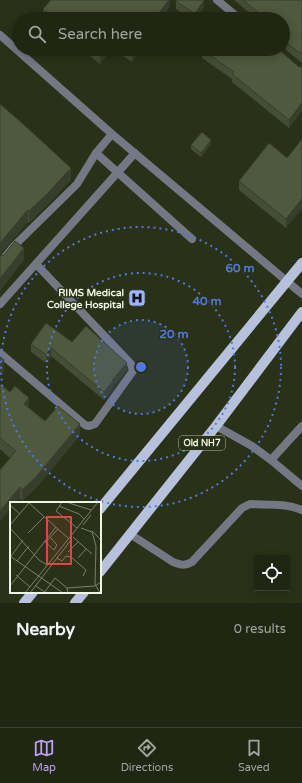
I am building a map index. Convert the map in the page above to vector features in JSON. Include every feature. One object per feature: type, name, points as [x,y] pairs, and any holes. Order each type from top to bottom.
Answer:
[{"type":"main road","name":"Old NH7","points":[[101,508],[288,282],[302,263]]},
{"type":"main road","name":"Old NH7","points":[[101,571],[216,426],[302,312]]},
{"type":"main road","points":[[24,603],[32,593]]},
{"type":"main road","points":[[75,603],[83,593]]},
{"type":"street","points":[[217,0],[232,12]]},
{"type":"street","points":[[0,35],[12,46]]},
{"type":"street","points":[[24,56],[112,134],[302,294]]},
{"type":"street","points":[[0,263],[14,246],[77,184],[96,153],[112,134]]},
{"type":"street","points":[[96,153],[192,240]]},
{"type":"street","points":[[0,304],[119,173],[135,153]]},
{"type":"street","points":[[0,353],[84,425],[88,426],[95,424],[132,372],[133,368],[131,364],[36,264]]},
{"type":"street","points":[[216,426],[252,446],[302,486]]},
{"type":"street","points":[[271,460],[302,426]]},
{"type":"street","points":[[130,534],[173,562],[180,565],[187,565],[192,562],[246,505],[287,506],[302,510]]},
{"type":"building","points":[[51,0],[169,0],[160,12],[47,12],[43,9]]},
{"type":"building","points":[[204,0],[196,12],[192,12],[176,1]]},
{"type":"building","points":[[243,0],[302,0],[302,55],[290,45],[290,12],[258,12]]},
{"type":"building","points":[[211,56],[286,56],[299,67],[302,67],[302,103],[289,120],[232,74],[234,72]]},
{"type":"building","points":[[0,104],[71,168],[48,193],[29,211],[28,210],[0,243]]},
{"type":"building","points":[[202,132],[211,140],[201,153],[191,145]]},
{"type":"building","points":[[302,139],[302,199],[286,219],[239,181],[269,143],[287,158]]},
{"type":"building","points":[[15,241],[24,248],[0,279],[0,256],[4,255]]},
{"type":"building","points":[[46,323],[72,342],[86,326],[127,363],[104,392],[51,348],[46,355],[31,344]]},
{"type":"building","points":[[0,357],[4,360],[0,365]]},
{"type":"building","points":[[0,384],[10,392],[15,386],[29,398],[24,404],[45,421],[58,406],[80,424],[36,477],[22,490],[20,487],[0,511],[0,470],[16,451],[0,438]]},
{"type":"place","name":"RIMS Medical College Hospital","points":[[137,298]]}]
